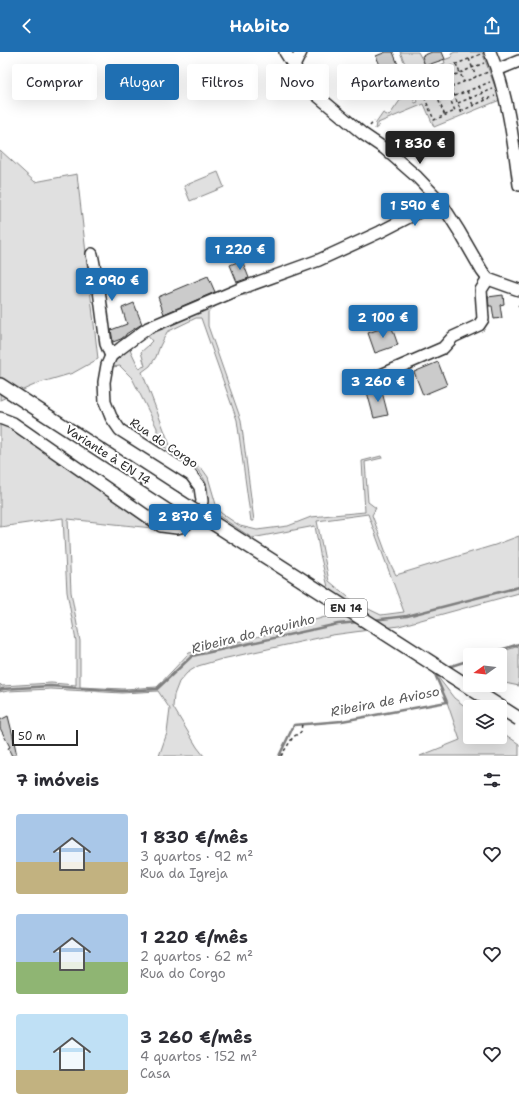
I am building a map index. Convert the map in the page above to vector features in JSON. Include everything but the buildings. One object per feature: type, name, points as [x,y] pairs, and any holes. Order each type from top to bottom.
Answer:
[{"type":"main road","name":"Variante à EN 14","points":[[0,386],[519,719]]},
{"type":"street","points":[[285,52],[293,64]]},
{"type":"street","points":[[295,64],[301,52]]},
{"type":"street","points":[[486,56],[508,110],[519,184]]},
{"type":"street","points":[[493,71],[519,61]]},
{"type":"street","points":[[322,100],[363,134],[385,149],[417,177],[440,201],[488,279],[519,290]]},
{"type":"street","points":[[92,254],[99,290],[106,344],[111,356],[148,328],[242,288],[319,260],[380,232],[440,201]]},
{"type":"street","points":[[374,378],[442,348],[453,337],[479,325],[483,319],[481,290],[488,279]]},
{"type":"street","name":"Rua do Corgo","points":[[0,418],[13,423],[161,526],[177,528],[184,526],[191,522],[200,510],[202,501],[200,487],[191,474],[120,430],[111,417],[106,402],[104,382],[107,365],[111,356]]},
{"type":"path","points":[[464,82],[456,64],[469,59],[486,56]]},
{"type":"path","points":[[454,75],[472,68],[486,56]]},
{"type":"path","points":[[469,59],[476,77]]},
{"type":"path","points":[[454,86],[493,71]]},
{"type":"path","points":[[462,114],[455,96],[492,81]]},
{"type":"path","points":[[480,86],[485,100]]},
{"type":"path","points":[[458,103],[495,88]]},
{"type":"path","points":[[467,91],[473,106]]},
{"type":"path","points":[[461,111],[497,96]]},
{"type":"path","points":[[426,100],[434,120],[455,111],[450,100]]},
{"type":"path","points":[[438,100],[445,116]]},
{"type":"path","points":[[281,756],[293,737],[301,732],[302,724]]},
{"type":"shaded area","points":[[400,52],[418,52],[425,64],[405,64]]},
{"type":"shaded area","points":[[455,52],[482,52],[500,100],[434,127],[424,104],[378,123],[379,126],[375,129],[376,123],[383,113],[389,116],[400,100],[414,100],[415,103],[418,102],[417,100],[454,100],[454,64],[443,64],[445,63],[444,60],[452,57],[451,54]]},
{"type":"shaded area","points":[[0,150],[35,182],[77,174],[98,359],[73,373],[39,383],[0,400]]},
{"type":"shaded area","points":[[218,172],[224,187],[190,201],[184,186]]},
{"type":"shaded area","points":[[246,290],[247,295],[237,296],[226,300],[216,305],[208,312],[208,326],[241,420],[254,521],[251,521],[237,420],[201,318],[196,318],[167,332],[156,357],[150,366],[142,372],[171,448],[203,470],[208,477],[217,508],[221,513],[240,526],[257,530],[288,526],[311,517],[365,512],[362,461],[381,456],[382,458],[365,462],[368,502],[376,508],[372,515],[389,561],[396,575],[495,545],[519,536],[519,593],[399,626],[332,635],[222,659],[198,666],[187,673],[179,682],[174,695],[173,707],[204,756],[159,756],[167,733],[170,709],[158,691],[122,693],[51,689],[0,692],[0,684],[2,686],[51,683],[76,685],[76,641],[67,592],[63,518],[0,527],[0,422],[6,423],[15,429],[152,528],[68,519],[71,592],[80,641],[80,687],[123,689],[157,687],[189,653],[264,635],[325,617],[335,616],[315,526],[252,538],[207,508],[208,494],[206,483],[193,465],[184,458],[152,440],[157,434],[157,428],[132,378],[120,366],[112,367],[120,352],[129,347],[139,368],[145,366],[141,352],[152,341],[147,335]],"holes":[[[368,514],[404,612],[381,615],[354,602],[329,581],[317,521]]]},
{"type":"shaded area","points":[[519,646],[519,686],[507,683],[507,650]]},
{"type":"shaded area","points":[[434,672],[454,698],[463,705],[463,744],[507,744],[507,736],[519,744],[519,756],[420,756],[460,740],[447,702]]},
{"type":"waterway","name":"Ribeira do Arquinho","points":[[373,620],[407,616],[519,587]]},
{"type":"waterway","name":"Ribeira do Arquinho","points":[[0,690],[50,686],[122,691],[157,689],[192,656],[338,624],[358,622]]},
{"type":"waterway","name":"Ribeira de Avioso","points":[[507,648],[519,644]]},
{"type":"waterway","name":"Ribeira de Avioso","points":[[448,667],[463,662]]},
{"type":"waterway","name":"Ribeira de Avioso","points":[[279,756],[294,725],[342,721],[447,702],[434,672],[435,671]]}]
